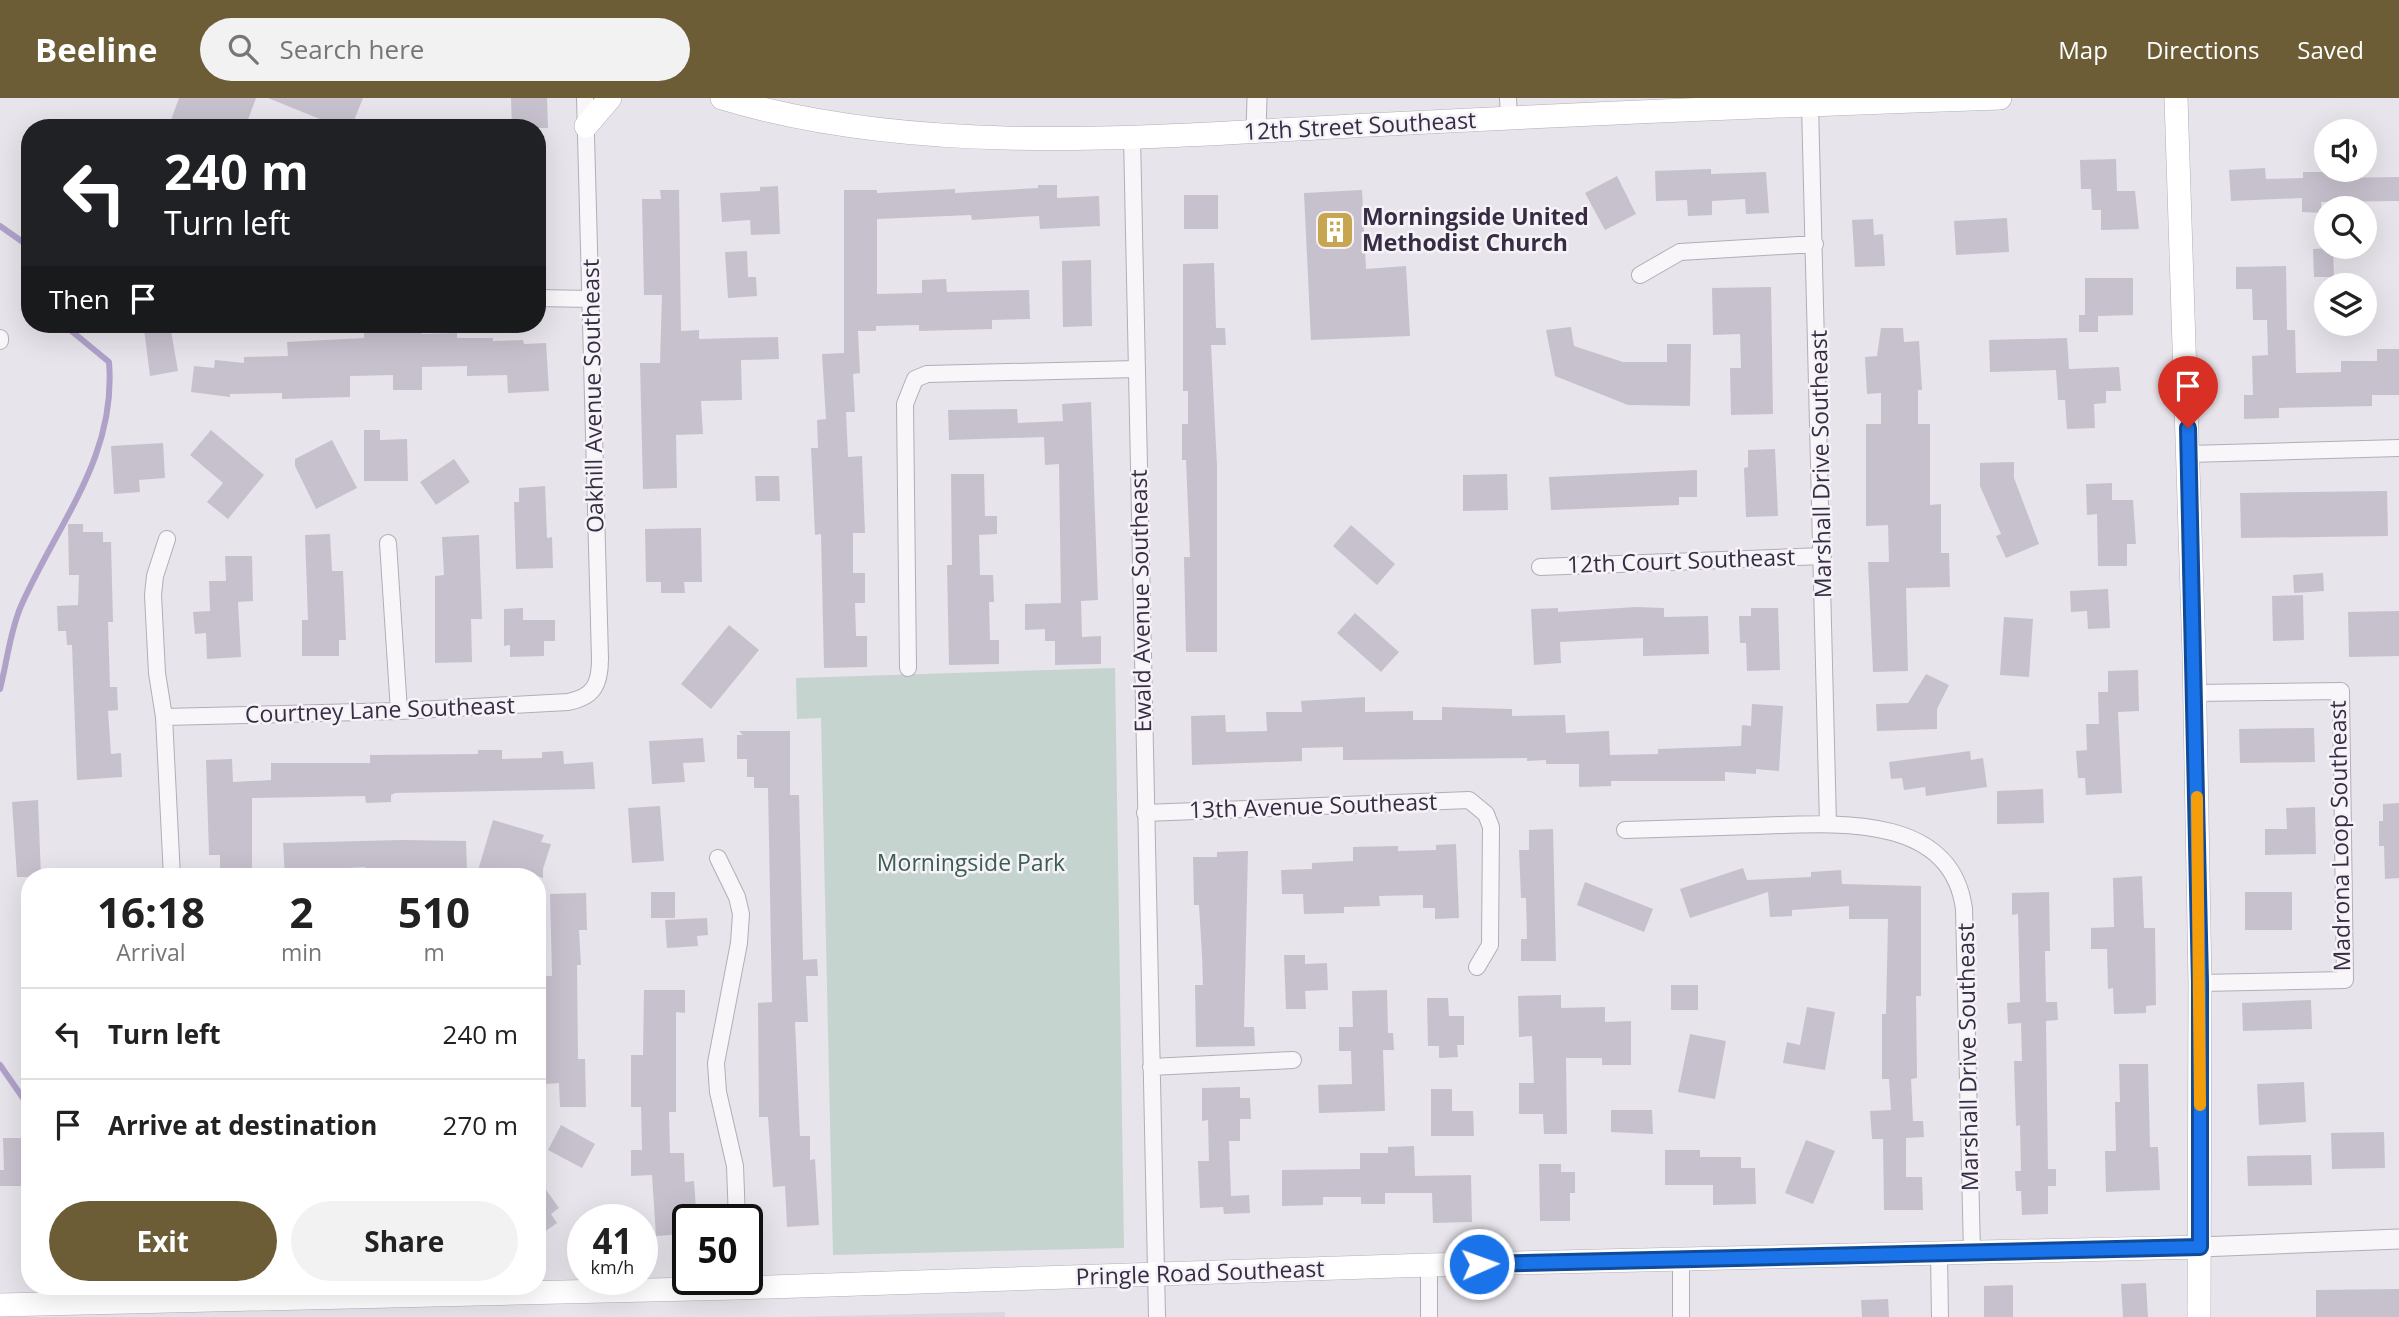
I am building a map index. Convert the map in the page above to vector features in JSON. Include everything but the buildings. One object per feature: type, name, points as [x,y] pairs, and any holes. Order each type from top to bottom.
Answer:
[{"type":"main road","points":[[586,126],[610,98]]},
{"type":"main road","name":"12th Street Southeast","points":[[722,98],[778,114],[881,131],[1001,137],[1256,131],[1508,108],[1810,105],[2000,98]]},
{"type":"main road","points":[[2176,98],[2195,693],[2200,983],[2199,1317]]},
{"type":"main road","name":"Pringle Road Southeast","points":[[763,1283],[1156,1275],[1681,1258],[2200,1247]]},
{"type":"main road","name":"Pringle Road Southeast","points":[[546,1287],[672,1285]]},
{"type":"main road","name":"Pringle Road Southeast","points":[[0,1305],[150,1295]]},
{"type":"street","name":"Oakhill Avenue Southeast","points":[[585,98],[600,659],[600,674],[593,692]]},
{"type":"street","points":[[1256,131],[1257,98]]},
{"type":"street","name":"Marshall Drive Southeast","points":[[1810,105],[1828,824],[1863,824],[1914,840],[1934,851],[1947,864],[1962,893],[1965,909],[1972,1253]]},
{"type":"street","name":"Ewald Avenue Southeast","points":[[1132,136],[1157,1317]]},
{"type":"street","points":[[1640,275],[1680,252],[1815,244]]},
{"type":"street","points":[[546,298],[591,299]]},
{"type":"street","points":[[908,668],[905,404],[915,379],[928,374],[1137,369]]},
{"type":"street","points":[[2189,454],[2399,448]]},
{"type":"street","points":[[167,539],[155,576],[153,595],[157,673],[164,717],[172,868]]},
{"type":"street","points":[[388,543],[398,711]]},
{"type":"street","name":"12th Court Southeast","points":[[1540,567],[1823,556]]},
{"type":"street","name":"Madrona Loop Southeast","points":[[2195,693],[2341,691],[2345,980],[2200,983]]},
{"type":"street","name":"Courtney Lane Southeast","points":[[164,717],[398,711],[568,702],[583,699],[593,692]]},
{"type":"street","name":"13th Avenue Southeast","points":[[1145,813],[1469,800],[1486,814],[1491,827],[1491,938],[1490,945],[1477,967]]},
{"type":"street","points":[[1625,830],[1828,824]]},
{"type":"street","points":[[718,858],[737,897],[741,914],[739,943],[716,1063],[718,1092],[735,1167],[736,1204]]},
{"type":"street","points":[[1151,1067],[1293,1060]]},
{"type":"street","name":"Pringle Road Southeast","points":[[2200,1247],[2399,1239]]},
{"type":"street","points":[[1939,1254],[1940,1317]]},
{"type":"street","points":[[1681,1258],[1681,1317]]},
{"type":"street","points":[[1429,1265],[1429,1317]]},
{"type":"shaded area","points":[[1005,1312],[1005,1317],[786,1317]]},
{"type":"green space","name":"Morningside Park","points":[[1115,668],[1124,1248],[833,1255],[821,718],[797,719],[796,678]]},
{"type":"waterway","points":[[0,226],[21,241]]},
{"type":"waterway","points":[[0,689],[17,616],[35,576],[82,489],[104,429],[109,396],[109,362],[74,333]]},
{"type":"waterway","points":[[0,1065],[21,1095]]},
{"type":"slow traffic","points":[[2197,797],[2200,1105]]},
{"type":"place","name":"Morningside United Methodist Church","points":[[1335,230]]},
{"type":"route","points":[[1479,1264],[2200,1247],[2200,983],[2188,428]]}]
